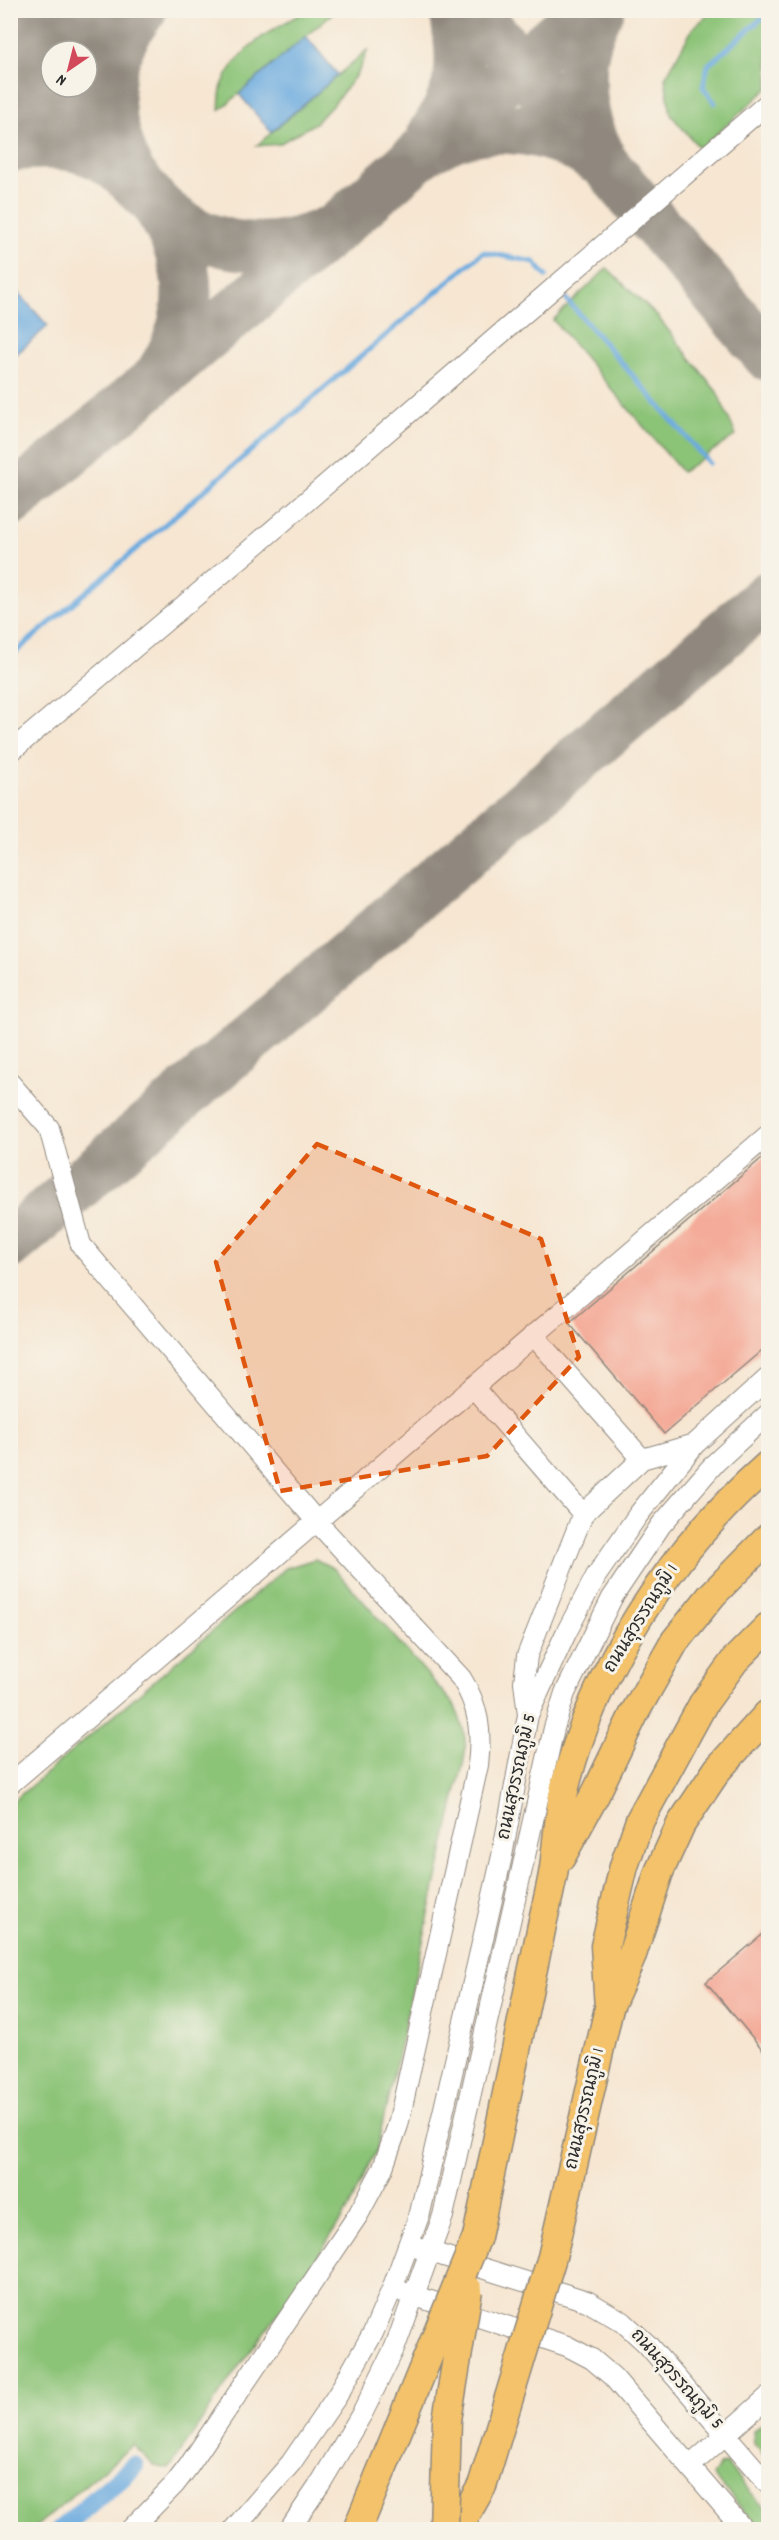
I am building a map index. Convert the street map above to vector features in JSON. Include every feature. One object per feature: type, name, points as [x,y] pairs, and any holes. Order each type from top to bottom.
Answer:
[{"type":"highway","name":"ถนนสุวรรณภูมิ 1","points":[[357,2529],[477,2237],[553,1872],[564,1792],[582,1731],[603,1682],[638,1619],[686,1551],[742,1488],[768,1465]]},
{"type":"highway","name":"ถนนสุวรรณภูมิ 1","points":[[553,1872],[596,1793],[635,1712],[675,1641],[712,1595],[768,1538]]},
{"type":"highway","points":[[609,2008],[605,1946],[624,1866],[640,1820],[703,1704],[735,1660],[768,1627]]},
{"type":"highway","name":"ถนนสุวรรณภูมิ 1","points":[[457,2529],[482,2486],[552,2257],[609,2008],[632,1958],[659,1872],[681,1824],[718,1769],[768,1714]]},
{"type":"highway","points":[[444,2529],[447,2420],[477,2237]]},
{"type":"highway","points":[[468,2529],[482,2486]]},
{"type":"street","points":[[10,752],[250,550],[768,103]]},
{"type":"street","points":[[10,1083],[49,1128],[81,1245],[318,1522],[461,1678],[471,1694],[478,1716],[481,1738],[478,1765],[398,2125],[382,2170],[358,2216],[188,2467],[175,2484],[130,2529]]},
{"type":"street","points":[[10,1784],[768,1135]]},
{"type":"street","points":[[534,1335],[642,1459]]},
{"type":"street","name":"ถนนสุวรรณภูมิ 5","points":[[233,2529],[291,2463],[337,2396],[373,2333],[392,2289],[420,2213],[499,1868],[528,1715],[580,1603],[638,1515],[695,1444],[768,1378]]},
{"type":"street","points":[[473,1387],[583,1514]]},
{"type":"street","name":"ถนนสุวรรณภูมิ 5","points":[[289,2529],[320,2484],[363,2412],[395,2347],[443,2216],[547,1761],[565,1694],[612,1598],[661,1525],[715,1463],[768,1414]]},
{"type":"street","name":"ถนนสุวรรณภูมิ 5","points":[[715,1463],[768,1426]]},
{"type":"street","points":[[528,1715],[524,1682],[527,1656],[583,1514],[642,1459],[695,1444]]},
{"type":"street","name":"ถนนสุวรรณภูมิ 5","points":[[407,2245],[587,2301],[623,2322],[647,2344],[768,2484]]},
{"type":"street","points":[[392,2289],[567,2346],[592,2359],[613,2377],[744,2529]]},
{"type":"street","points":[[690,2466],[768,2397]]},
{"type":"highlighted area","points":[[317,1144],[541,1239],[579,1357],[487,1456],[280,1491],[216,1262]]},
{"type":"green space","points":[[714,10],[768,11],[768,88],[700,149],[671,115],[665,78],[693,28]]},
{"type":"green space","points":[[307,11],[334,12],[219,111],[222,86],[230,70],[248,48],[270,31]]},
{"type":"green space","points":[[368,49],[359,71],[333,105],[314,124],[279,144],[256,146]]},
{"type":"green space","points":[[607,268],[658,317],[717,392],[736,435],[682,472],[553,320]]},
{"type":"green space","points":[[315,1559],[335,1569],[455,1706],[463,1727],[466,1745],[377,2148],[348,2210],[291,2296],[234,2373],[169,2469],[155,2466],[133,2445],[33,2529],[11,2529],[11,1803],[286,1568]]},
{"type":"green space","points":[[768,2419],[768,2460],[754,2444],[753,2430]]},
{"type":"green space","points":[[726,2464],[768,2512],[768,2529],[760,2529],[713,2476],[719,2465]]},
{"type":"water","points":[[306,36],[338,75],[271,132],[239,94]]},
{"type":"water","points":[[10,283],[48,326],[11,359],[10,359]]},
{"type":"building","points":[[768,1153],[768,1345],[664,1434],[569,1323]]},
{"type":"building","points":[[768,1930],[768,2056],[706,1982]]},
{"type":"waterway","points":[[715,103],[703,87],[708,65],[768,13]]},
{"type":"waterway","points":[[10,657],[483,252],[534,262],[546,276]]},
{"type":"waterway","points":[[566,299],[709,463]]},
{"type":"waterway","points":[[60,2530],[134,2466]]},
{"type":"taxiway","points":[[10,14],[49,24],[92,23],[124,10]]},
{"type":"taxiway","points":[[127,164],[112,120],[110,87],[116,55],[122,40],[142,10]]},
{"type":"taxiway","points":[[432,135],[450,104],[458,76],[460,62],[454,10]]},
{"type":"taxiway","points":[[473,10],[768,356]]},
{"type":"taxiway","points":[[10,502],[338,226],[585,10]]},
{"type":"taxiway","points":[[598,150],[586,117],[582,80],[586,43],[600,10]]},
{"type":"taxiway","points":[[10,37],[51,84],[10,120]]},
{"type":"taxiway","points":[[64,99],[152,199],[178,246],[184,267],[185,309],[181,330],[173,351],[161,372]]},
{"type":"taxiway","points":[[435,146],[454,137],[473,132],[494,129],[516,130],[557,139],[594,158]]},
{"type":"taxiway","points":[[10,147],[70,146],[92,152],[115,166],[166,213],[184,226],[223,242],[264,247],[305,240],[325,232]]},
{"type":"taxiway","points":[[10,1244],[768,596]]}]
